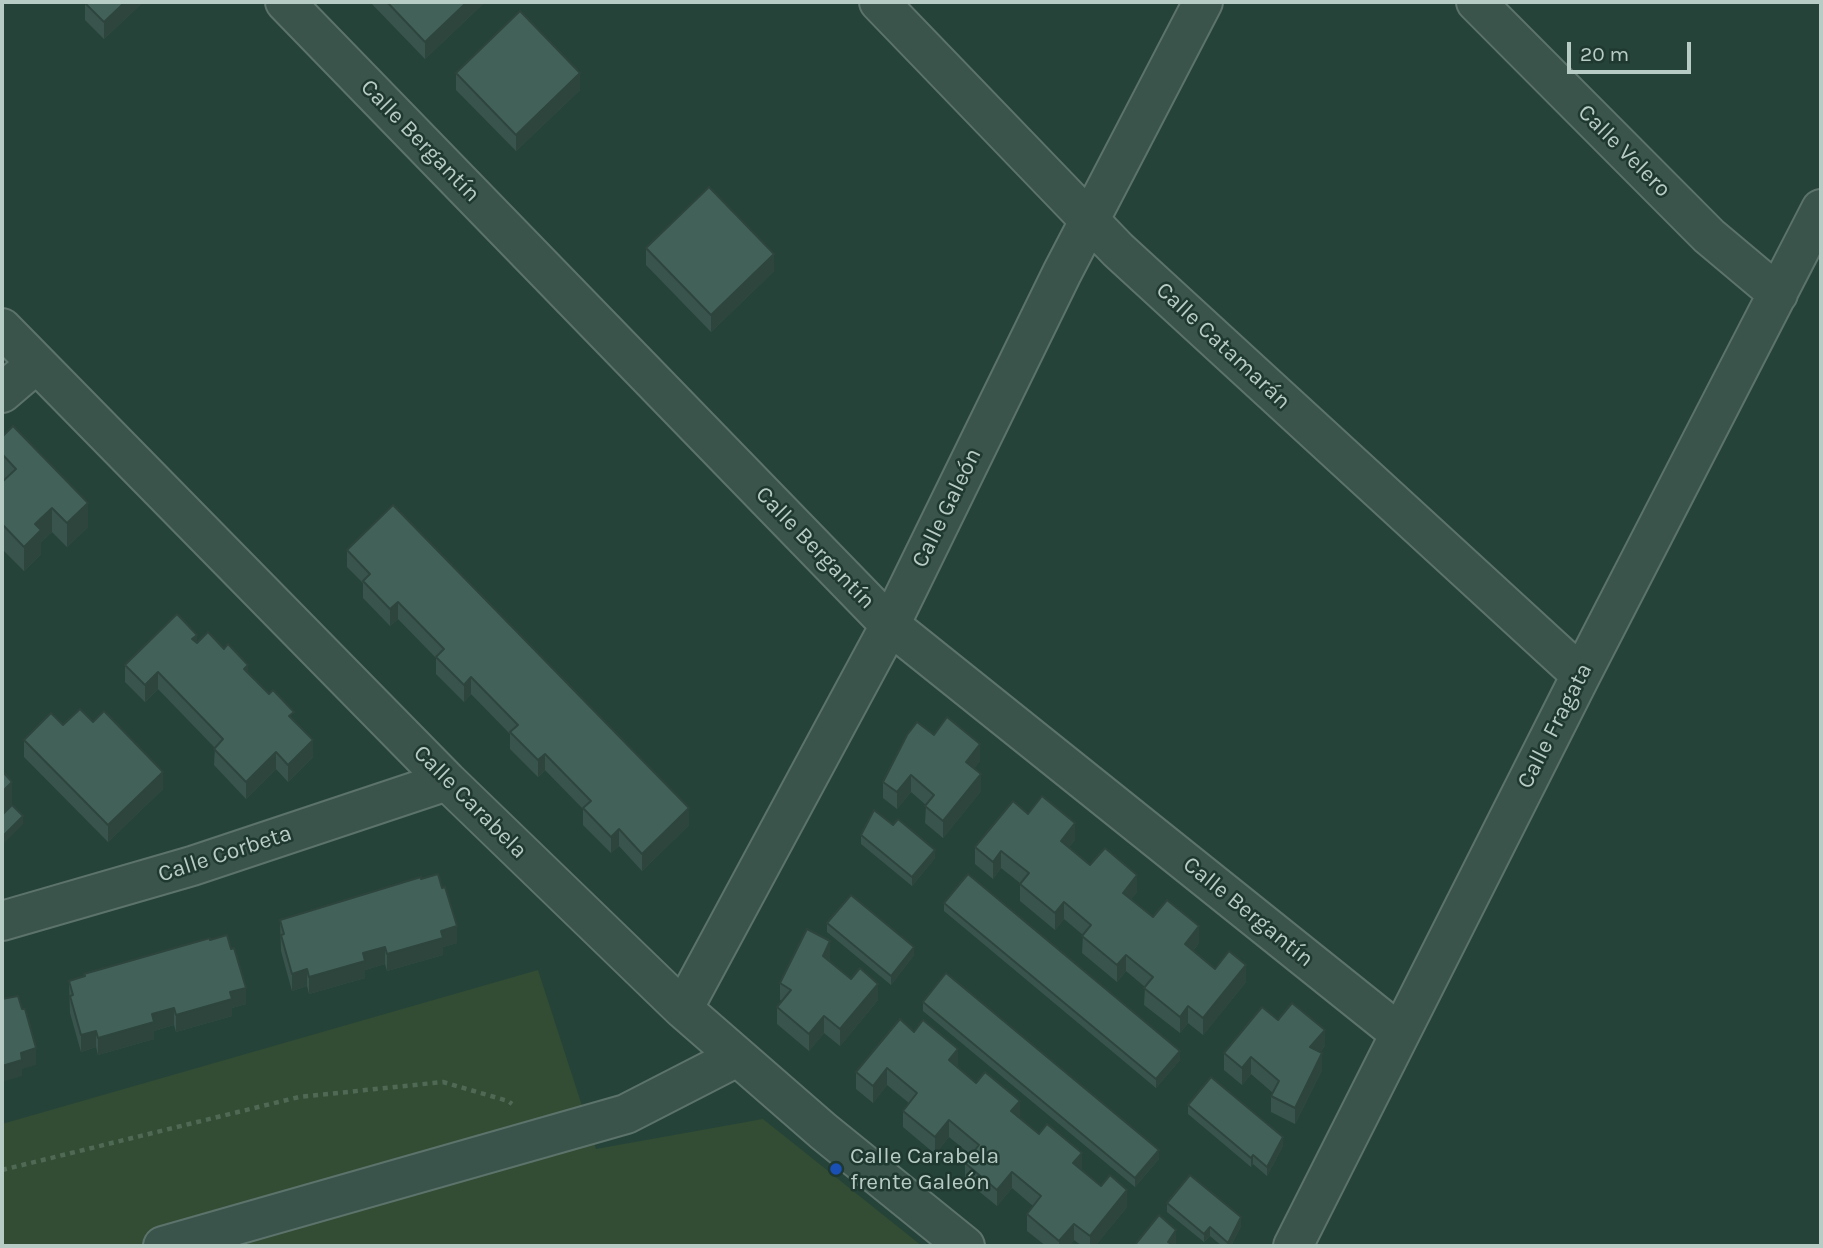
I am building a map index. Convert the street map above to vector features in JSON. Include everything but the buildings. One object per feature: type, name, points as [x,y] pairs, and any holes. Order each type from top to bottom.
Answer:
[{"type":"street","name":"Calle Bergantín","points":[[285,2],[890,625],[1399,1033]]},
{"type":"street","name":"Calle Catamarán","points":[[879,2],[1118,250],[1581,675]]},
{"type":"street","name":"Calle Galeón","points":[[683,1009],[890,625],[1090,220],[1203,2]]},
{"type":"street","name":"Calle Velero","points":[[1476,2],[1709,236],[1777,294]]},
{"type":"street","name":"Calle Fragata","points":[[1293,1246],[1581,675],[1821,209]]},
{"type":"street","name":"Calle Carabela","points":[[2,328],[447,781],[683,1009],[823,1131],[965,1246]]},
{"type":"street","points":[[2,393],[36,364]]},
{"type":"street","name":"Calle Corbeta","points":[[2,921],[192,866],[447,781]]},
{"type":"street","points":[[163,1246],[626,1114],[737,1057]]},
{"type":"path","points":[[2,1170],[299,1097],[443,1082],[508,1101],[550,1136]]},
{"type":"green space","points":[[538,970],[596,1149],[763,1119],[922,1246],[2,1246],[2,1124]]},
{"type":"place","name":"Calle Carabela frente Galeón","points":[[836,1169]]}]
